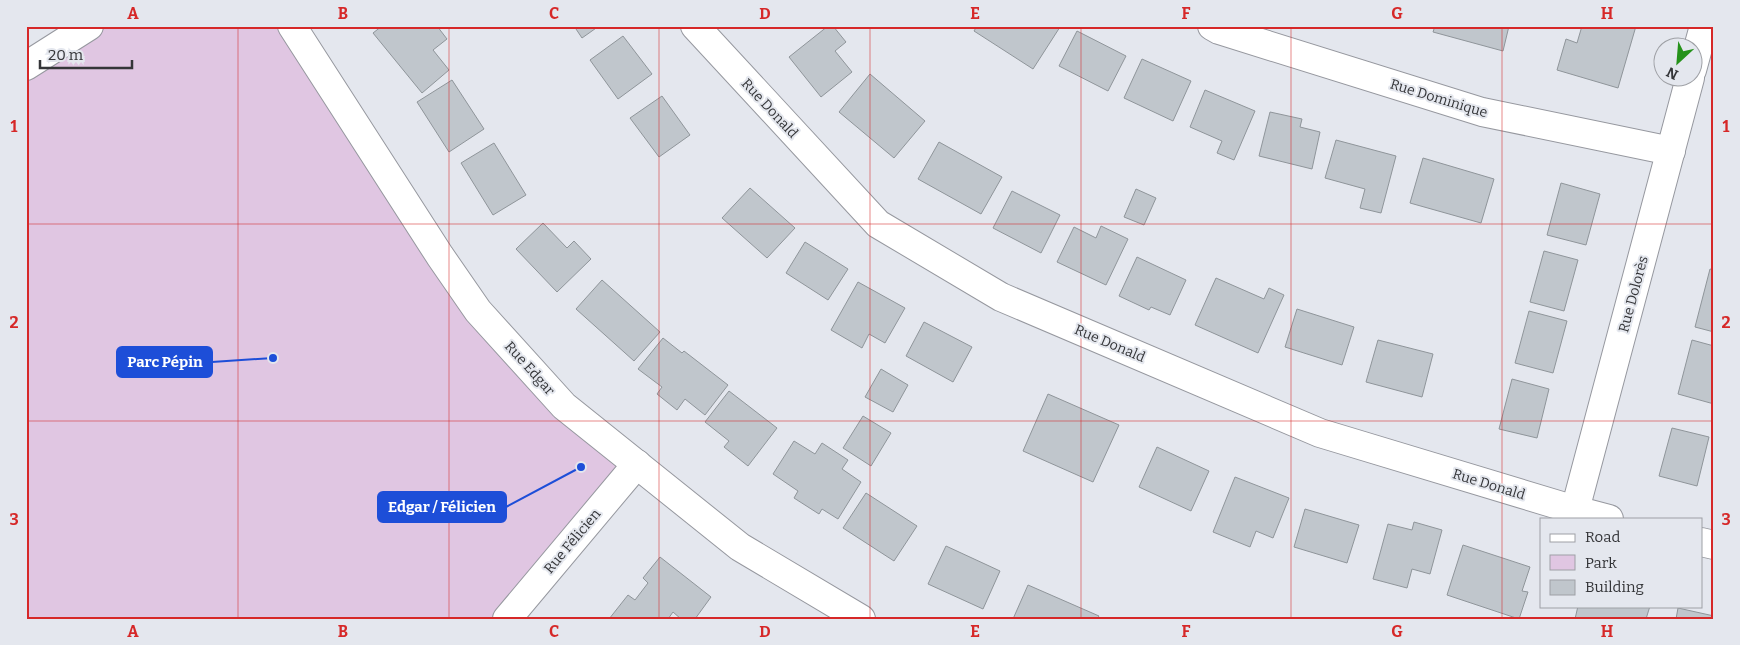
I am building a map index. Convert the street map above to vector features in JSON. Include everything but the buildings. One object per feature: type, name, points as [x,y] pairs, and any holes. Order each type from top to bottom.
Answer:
[{"type":"street","points":[[26,66],[89,26]]},
{"type":"street","name":"Rue Edgar","points":[[292,26],[440,256],[478,311],[564,406],[740,547],[861,619]]},
{"type":"street","name":"Rue Dominique","points":[[1212,26],[1219,30],[1482,112],[1671,150]]},
{"type":"street","name":"Rue Donald","points":[[698,27],[878,224],[1001,297],[1320,433],[1605,518]]},
{"type":"street","name":"Rue Dolorès","points":[[1575,510],[1687,88]]},
{"type":"street","name":"Rue Félicien","points":[[507,619],[637,464]]},
{"type":"green space","points":[[89,26],[292,26],[440,256],[637,464],[507,619],[26,619],[26,66]]},
{"type":"place","name":"Parc Pépin","points":[[273,358]]},
{"type":"place","name":"Edgar / Félicien","points":[[581,467]]}]
